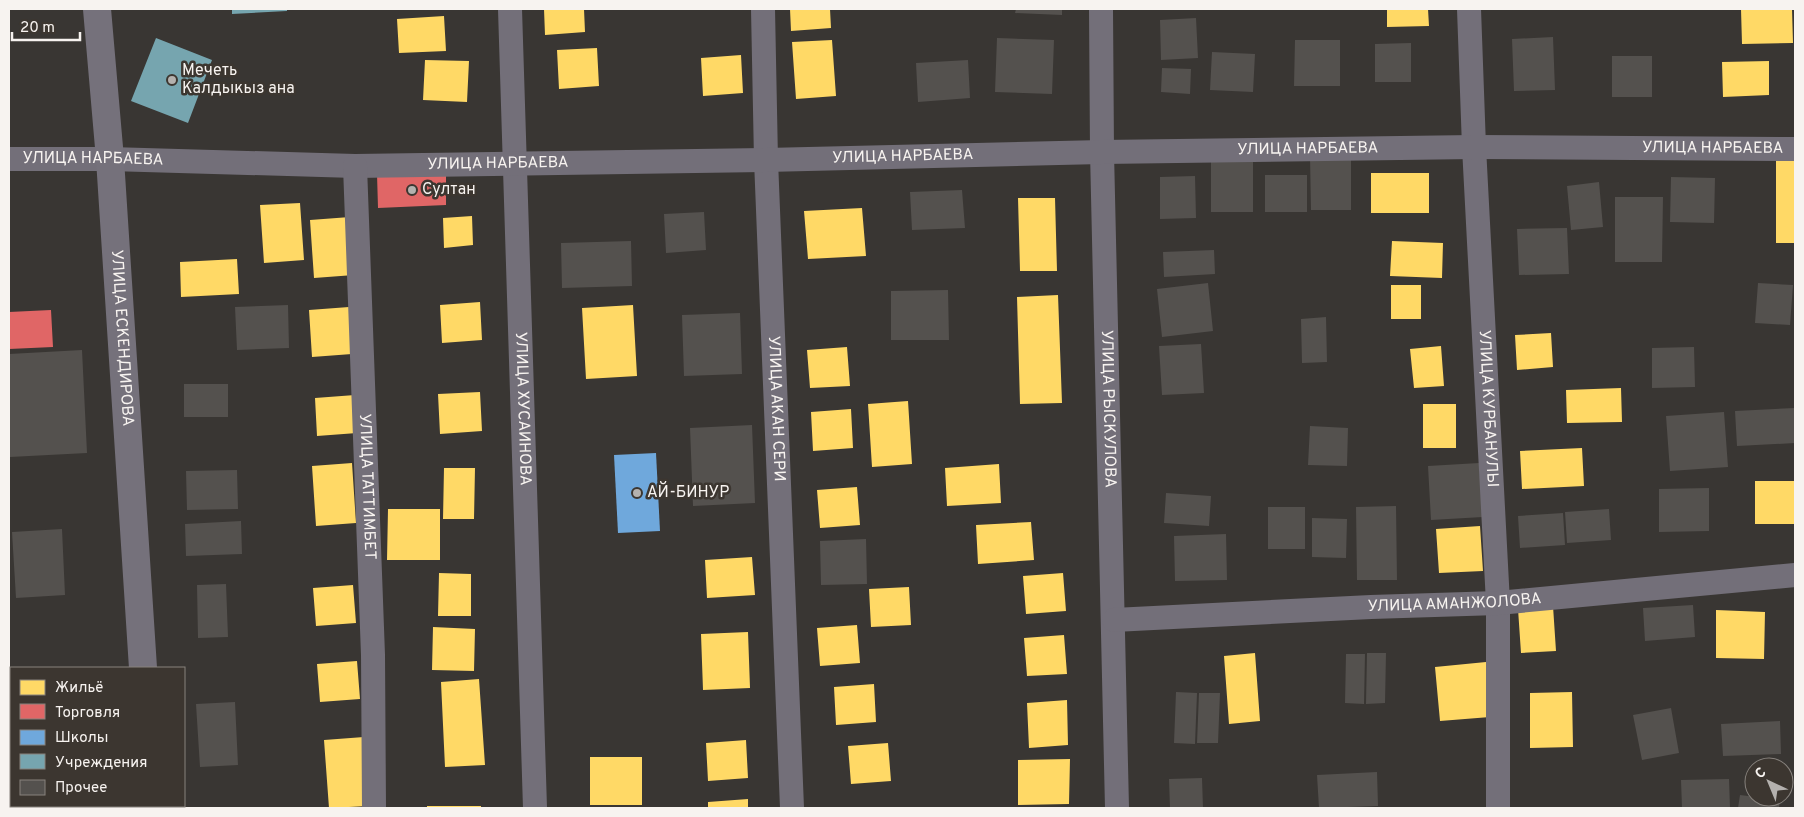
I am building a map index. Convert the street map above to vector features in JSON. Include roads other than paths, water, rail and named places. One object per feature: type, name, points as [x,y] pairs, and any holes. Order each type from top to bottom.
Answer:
[{"type":"street","name":"УЛИЦА ЕСКЕНДИРОВА","points":[[96,9],[110,159],[143,667]]},
{"type":"street","name":"УЛИЦА ХУСАИНОВА","points":[[510,9],[535,808]]},
{"type":"street","name":"УЛИЦА АКАН СЕРИ","points":[[763,9],[766,160],[792,808]]},
{"type":"street","name":"УЛИЦА РЫСКУЛОВА","points":[[1101,9],[1102,152],[1117,808]]},
{"type":"street","name":"УЛИЦА КУРБАНУЛЫ","points":[[1469,9],[1474,147],[1498,603],[1498,808]]},
{"type":"street","name":"УЛИЦА НАРБАЕВА","points":[[9,159],[110,159],[355,166],[1474,147],[1795,148]]},
{"type":"street","name":"УЛИЦА ТАТТИМБЕТ","points":[[355,166],[373,655],[374,808]]},
{"type":"street","name":"УЛИЦА АМАНЖОЛОВА","points":[[1114,620],[1371,607],[1498,603],[1795,575]]},
{"type":"place","name":"Мечеть Калдыкыз ана","points":[[172,80]]},
{"type":"place","name":"Султан","points":[[412,190]]},
{"type":"place","name":"АЙ-БИНУР","points":[[637,493]]}]
